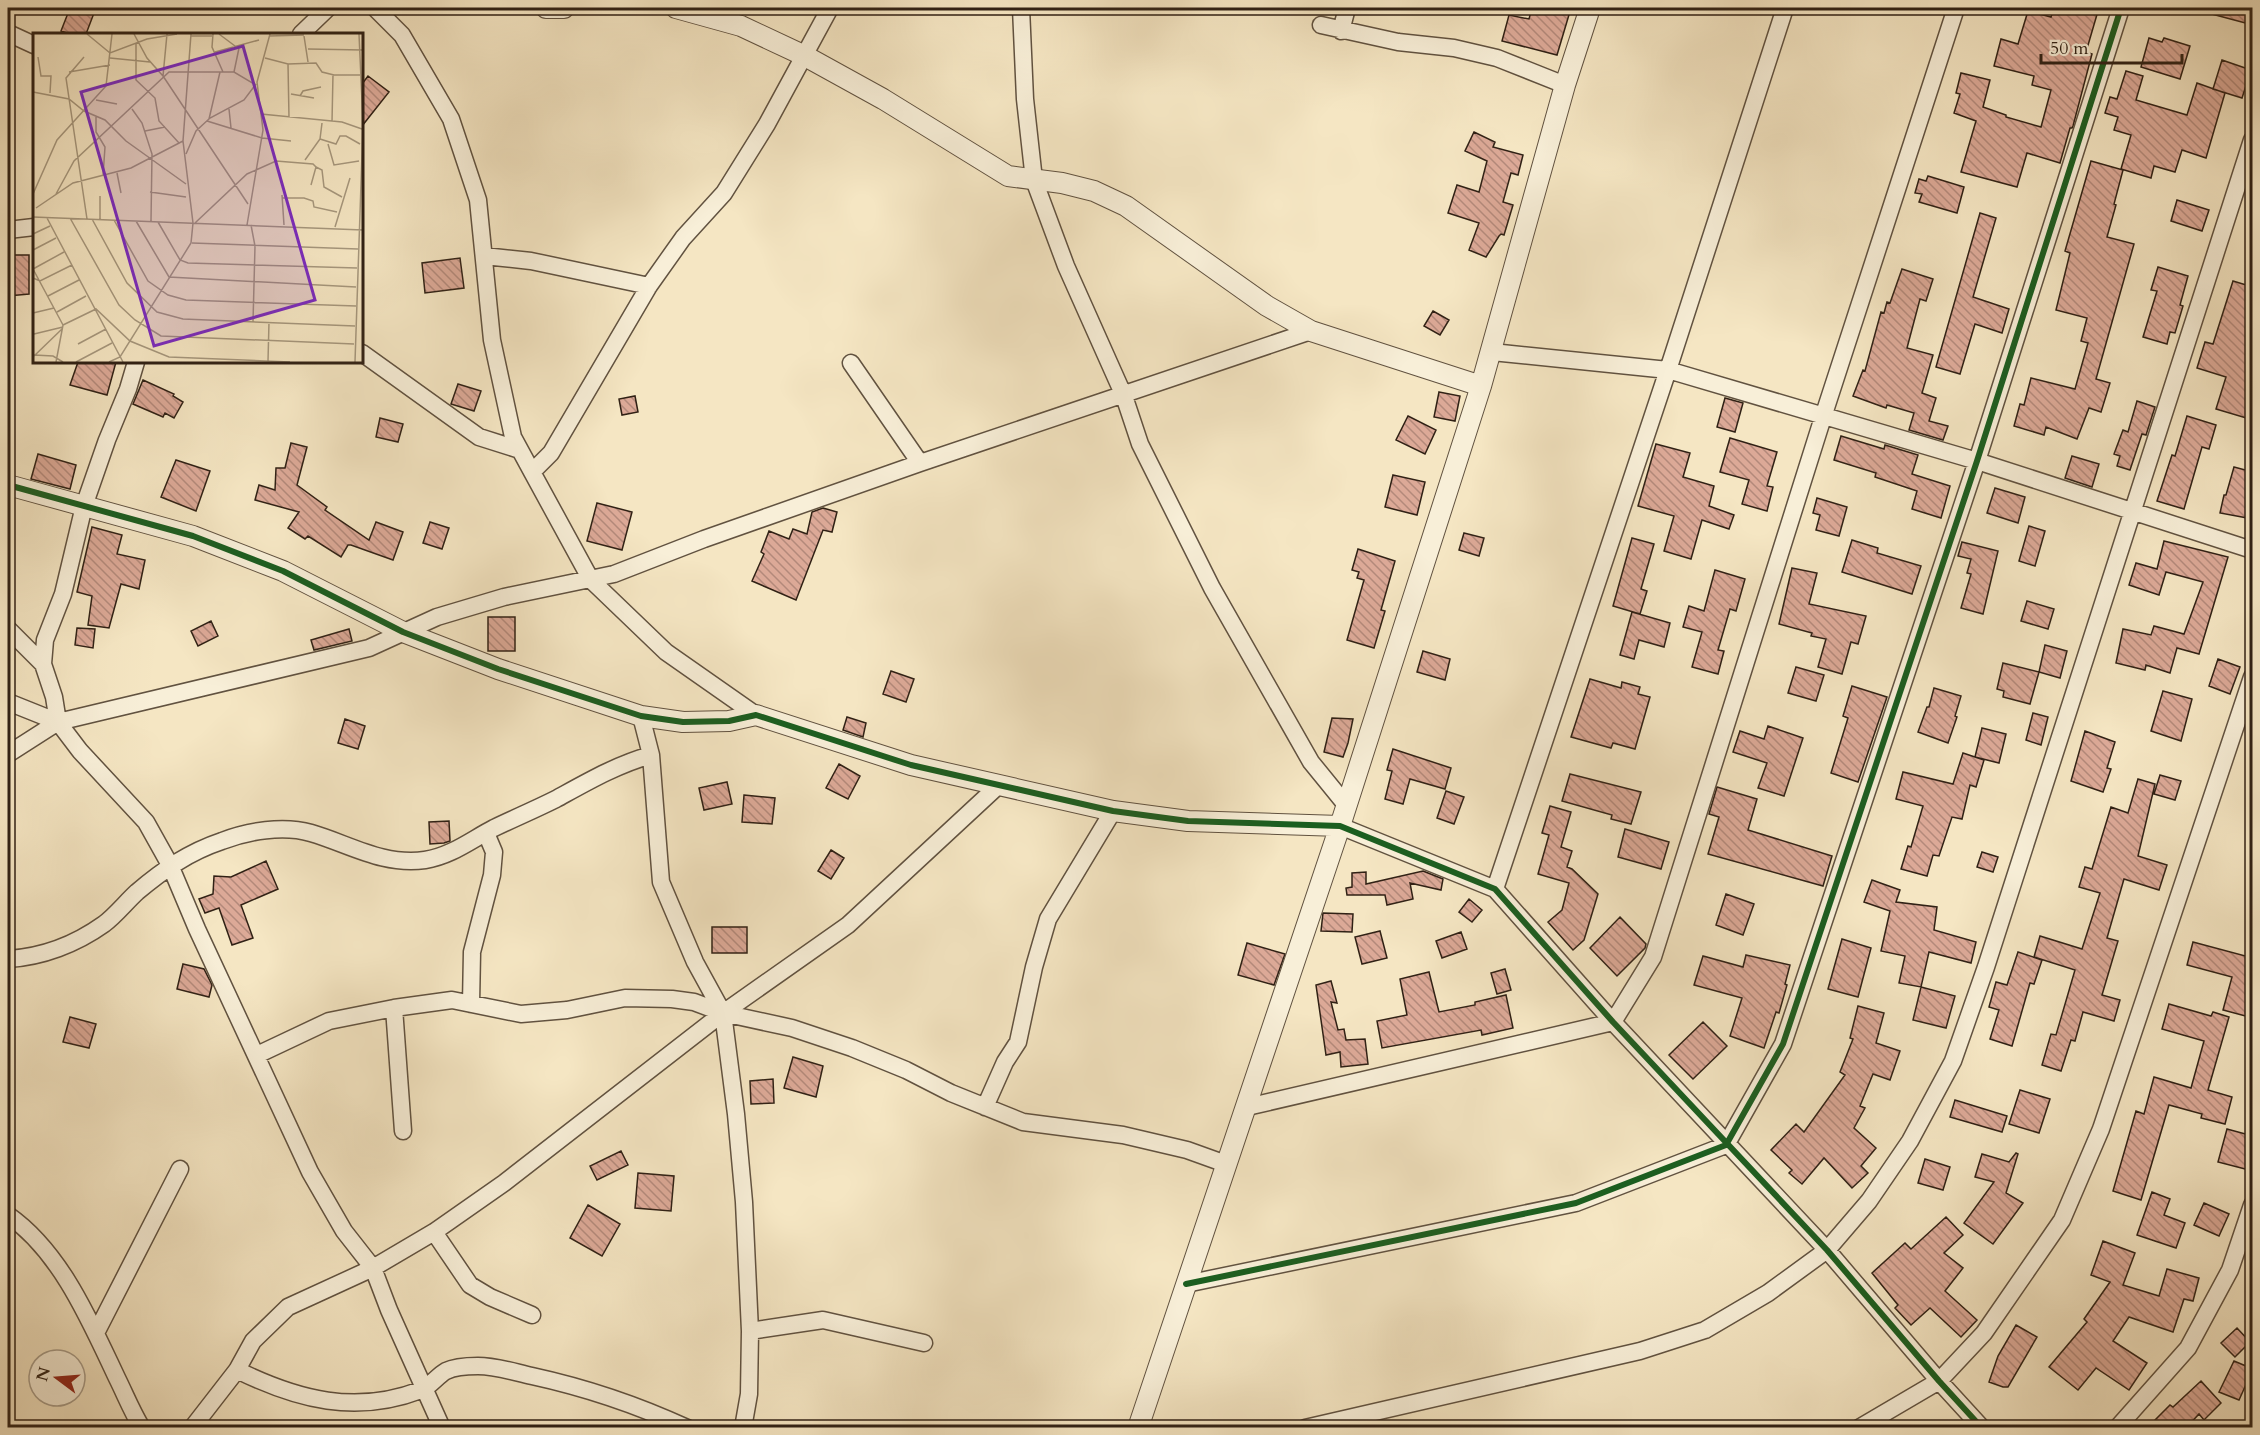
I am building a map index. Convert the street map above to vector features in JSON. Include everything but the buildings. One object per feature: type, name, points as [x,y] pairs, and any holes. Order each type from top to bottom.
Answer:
[{"type":"street","points":[[303,33],[328,8]]},
{"type":"street","points":[[375,8],[402,35],[451,119],[478,200],[492,340],[513,437],[591,580],[666,652],[756,715],[911,765],[1113,812],[1188,820],[1340,826],[1495,889],[1726,1145],[1827,1250],[1982,1428]]},
{"type":"street","points":[[546,8],[564,8]]},
{"type":"street","points":[[676,8],[741,26],[805,56],[883,99],[1008,176],[1062,183],[1094,191],[1126,206],[1268,306],[1311,331],[1481,386]]},
{"type":"street","points":[[532,472],[551,453],[649,286],[683,238],[724,193],[767,124],[830,8]]},
{"type":"street","points":[[1021,8],[1025,99],[1034,180],[1066,266],[1124,396],[1140,444],[1212,588],[1311,762],[1346,805]]},
{"type":"street","points":[[1341,31],[1347,8]]},
{"type":"street","points":[[1138,1428],[1340,826],[1492,352],[1565,84],[1590,8]]},
{"type":"street","points":[[1495,889],[1668,370],[1785,8]]},
{"type":"street","points":[[1247,1107],[1613,1022],[1653,957],[1824,414],[1956,8]]},
{"type":"street","points":[[1186,1284],[1576,1203],[1726,1145],[1783,1044],[1977,461],[2121,8]]},
{"type":"street","points":[[1321,25],[1398,42],[1454,48],[1497,58],[1565,84]]},
{"type":"street","points":[[8,33],[33,45]]},
{"type":"street","points":[[1305,1428],[1640,1351],[1705,1330],[1768,1293],[1827,1250],[1869,1201],[1910,1141],[1953,1061],[1986,967],[2253,140]]},
{"type":"street","points":[[8,230],[33,227]]},
{"type":"street","points":[[484,256],[531,261],[649,286]]},
{"type":"street","points":[[8,754],[58,722],[369,648],[437,617],[504,597],[614,574],[704,539],[920,463],[1311,331]]},
{"type":"street","points":[[1492,352],[1668,370],[1824,414],[1977,461],[2253,550]]},
{"type":"street","points":[[363,354],[479,437],[520,450]]},
{"type":"street","points":[[136,363],[84,506],[63,594],[45,640],[43,664],[54,697],[58,722],[80,751],[146,822],[170,865],[197,929],[310,1172],[344,1231],[373,1268],[389,1310],[442,1428]]},
{"type":"street","points":[[851,363],[920,463]]},
{"type":"street","points":[[8,485],[194,536],[283,571],[403,632],[498,669],[641,716],[683,722],[729,721],[756,715]]},
{"type":"street","points":[[8,629],[43,664]]},
{"type":"street","points":[[1859,1428],[1939,1381],[1984,1333],[2061,1221],[2101,1128],[2253,677]]},
{"type":"street","points":[[8,702],[58,722]]},
{"type":"street","points":[[641,716],[651,755],[661,882],[695,962],[723,1013],[744,1202],[750,1331],[749,1394],[743,1428]]},
{"type":"street","points":[[8,959],[31,958],[67,944],[105,923],[170,865],[190,854],[249,832],[279,830],[309,833],[373,856],[399,860],[424,860],[450,854],[486,833],[622,764],[651,755]]},
{"type":"street","points":[[192,1428],[237,1370],[253,1341],[288,1307],[373,1268],[434,1232],[504,1183],[723,1013],[848,925],[999,785]]},
{"type":"street","points":[[984,1107],[1005,1062],[1018,1042],[1034,967],[1048,919],[1113,812]]},
{"type":"street","points":[[471,1004],[472,952],[492,875],[494,852],[486,833]]},
{"type":"street","points":[[257,1054],[328,1021],[452,1000],[521,1014],[567,1010],[625,998],[672,999],[694,1002],[723,1013],[792,1028],[852,1048],[906,1070],[951,1093],[1023,1122],[1123,1135],[1187,1150],[1226,1164]]},
{"type":"street","points":[[394,1008],[403,1131]]},
{"type":"street","points":[[96,1333],[180,1169]]},
{"type":"street","points":[[2118,1428],[2188,1348],[2230,1270],[2253,1205]]},
{"type":"street","points":[[8,1215],[40,1245],[60,1271],[96,1333],[142,1428]]},
{"type":"street","points":[[434,1232],[470,1285],[490,1297],[532,1315]]},
{"type":"street","points":[[750,1331],[824,1320],[924,1343]]},
{"type":"street","points":[[237,1370],[263,1383],[324,1402],[360,1404],[393,1400],[424,1389],[448,1370],[477,1366],[565,1383],[639,1406],[687,1428]]},
{"type":"cycle path","points":[[1186,1284],[1576,1203],[1726,1145],[1783,1044],[1977,461],[2121,8]]},
{"type":"cycle path","points":[[8,485],[193,536],[283,571],[403,632],[498,669],[641,716],[683,722],[729,721],[756,715],[911,765],[1113,811],[1188,821],[1340,826],[1495,889],[1613,1022],[1827,1250],[1982,1428]]}]
